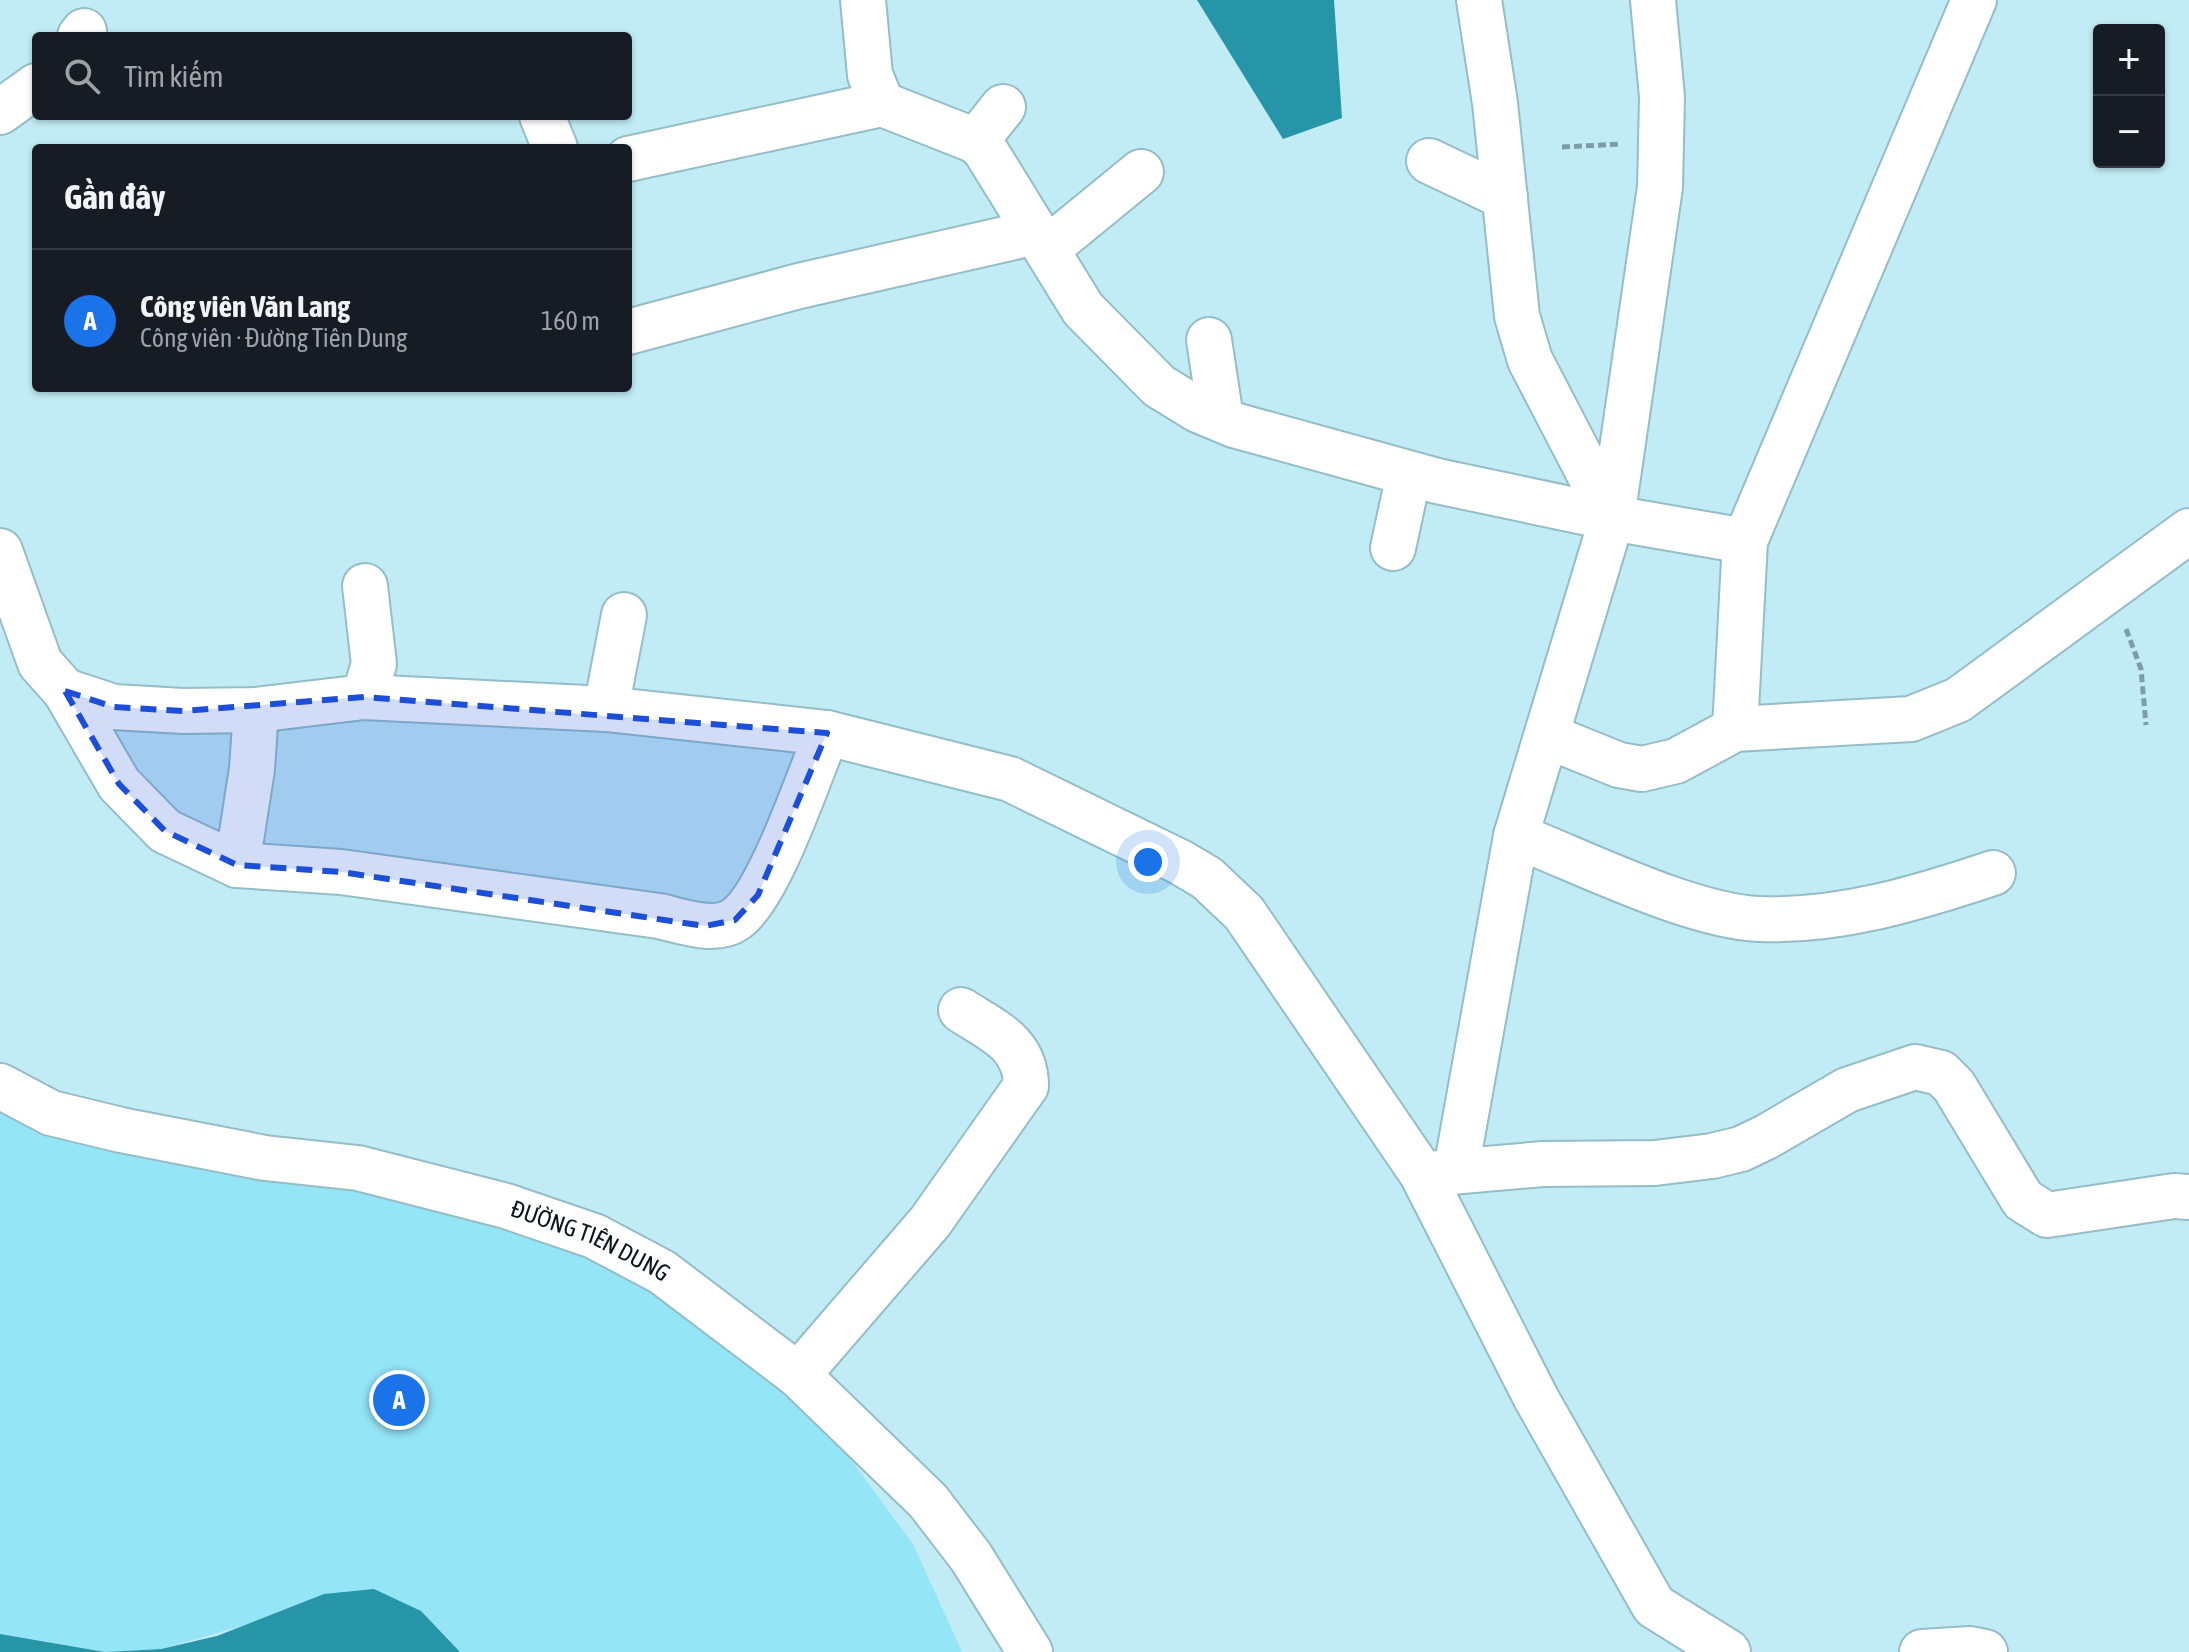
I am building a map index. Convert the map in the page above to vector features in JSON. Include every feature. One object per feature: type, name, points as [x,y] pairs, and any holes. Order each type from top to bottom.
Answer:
[{"type":"street","points":[[863,0],[872,88],[882,104]]},
{"type":"street","points":[[1479,0],[1517,316],[1530,360],[1612,518]]},
{"type":"street","points":[[1439,1172],[1516,836],[1612,518],[1660,187],[1659,39],[1653,0]]},
{"type":"street","points":[[1735,729],[1745,541],[1974,0]]},
{"type":"street","points":[[0,112],[32,89]]},
{"type":"street","points":[[632,158],[882,104],[976,141],[985,150],[1083,309],[1159,386],[1221,419],[1409,474],[1612,518],[1745,541]]},
{"type":"street","points":[[976,141],[1003,107]]},
{"type":"street","points":[[544,120],[553,144]]},
{"type":"street","points":[[1429,161],[1505,197]]},
{"type":"street","points":[[632,331],[799,286],[1041,241],[1141,172]]},
{"type":"street","points":[[1209,340],[1221,419]]},
{"type":"street","points":[[1393,548],[1409,474]]},
{"type":"street","points":[[1547,736],[1619,765],[1642,769],[1676,761],[1735,729],[1911,719],[1958,700],[2189,531]]},
{"type":"street","points":[[0,551],[40,663],[65,691],[119,784],[165,831],[237,865],[341,872],[659,916],[705,926],[735,920],[758,895],[827,733]]},
{"type":"street","points":[[364,697],[374,664],[365,586]]},
{"type":"street","points":[[606,709],[624,615]]},
{"type":"street","points":[[65,691],[114,707],[183,711],[256,710],[364,697],[606,709],[827,733],[1010,779],[1207,878],[1244,913],[1439,1172],[1536,1398],[1654,1606],[1726,1651]]},
{"type":"street","points":[[237,865],[252,769],[256,710]]},
{"type":"street","points":[[1516,836],[1701,908],[1759,919],[1830,915],[1903,903],[1993,873]]},
{"type":"street","points":[[798,1375],[930,1222],[1026,1086],[1026,1065],[1011,1043],[961,1010]]},
{"type":"street","points":[[1439,1172],[1655,1163],[1712,1156],[1741,1149],[1766,1137],[1847,1090],[1915,1067],[1941,1073],[1954,1086],[2023,1200],[2047,1215],[2174,1196],[2189,1197]]},
{"type":"street","name":"ĐƯỜNG TIÊN DUNG","points":[[0,1086],[51,1113],[265,1158],[358,1168],[506,1206],[594,1236],[662,1272],[798,1375],[928,1501],[971,1557],[1030,1652]]},
{"type":"street","points":[[1922,1652],[1975,1651]]},
{"type":"path","points":[[1562,147],[1659,142]]},
{"type":"path","points":[[2100,596],[2125,626],[2141,669],[2146,725]]},
{"type":"highlighted area","points":[[65,691],[114,707],[183,711],[364,697],[827,733],[758,895],[735,920],[705,926],[341,872],[237,865],[165,831],[119,784]]},
{"type":"shaded area","points":[[1197,0],[1334,0],[1342,118],[1283,139]]},
{"type":"shaded area","points":[[0,1089],[582,1243],[763,1365],[832,1434],[913,1544],[962,1652],[460,1652],[421,1611],[266,1619],[161,1649],[105,1652],[0,1634]]},
{"type":"shaded area","points":[[374,1589],[421,1611],[460,1652],[105,1652],[161,1649],[217,1636],[324,1594]]},
{"type":"shaded area","points":[[0,1634],[105,1652],[0,1652]]},
{"type":"place","name":"Công viên Văn Lang","points":[[399,1400]]}]
